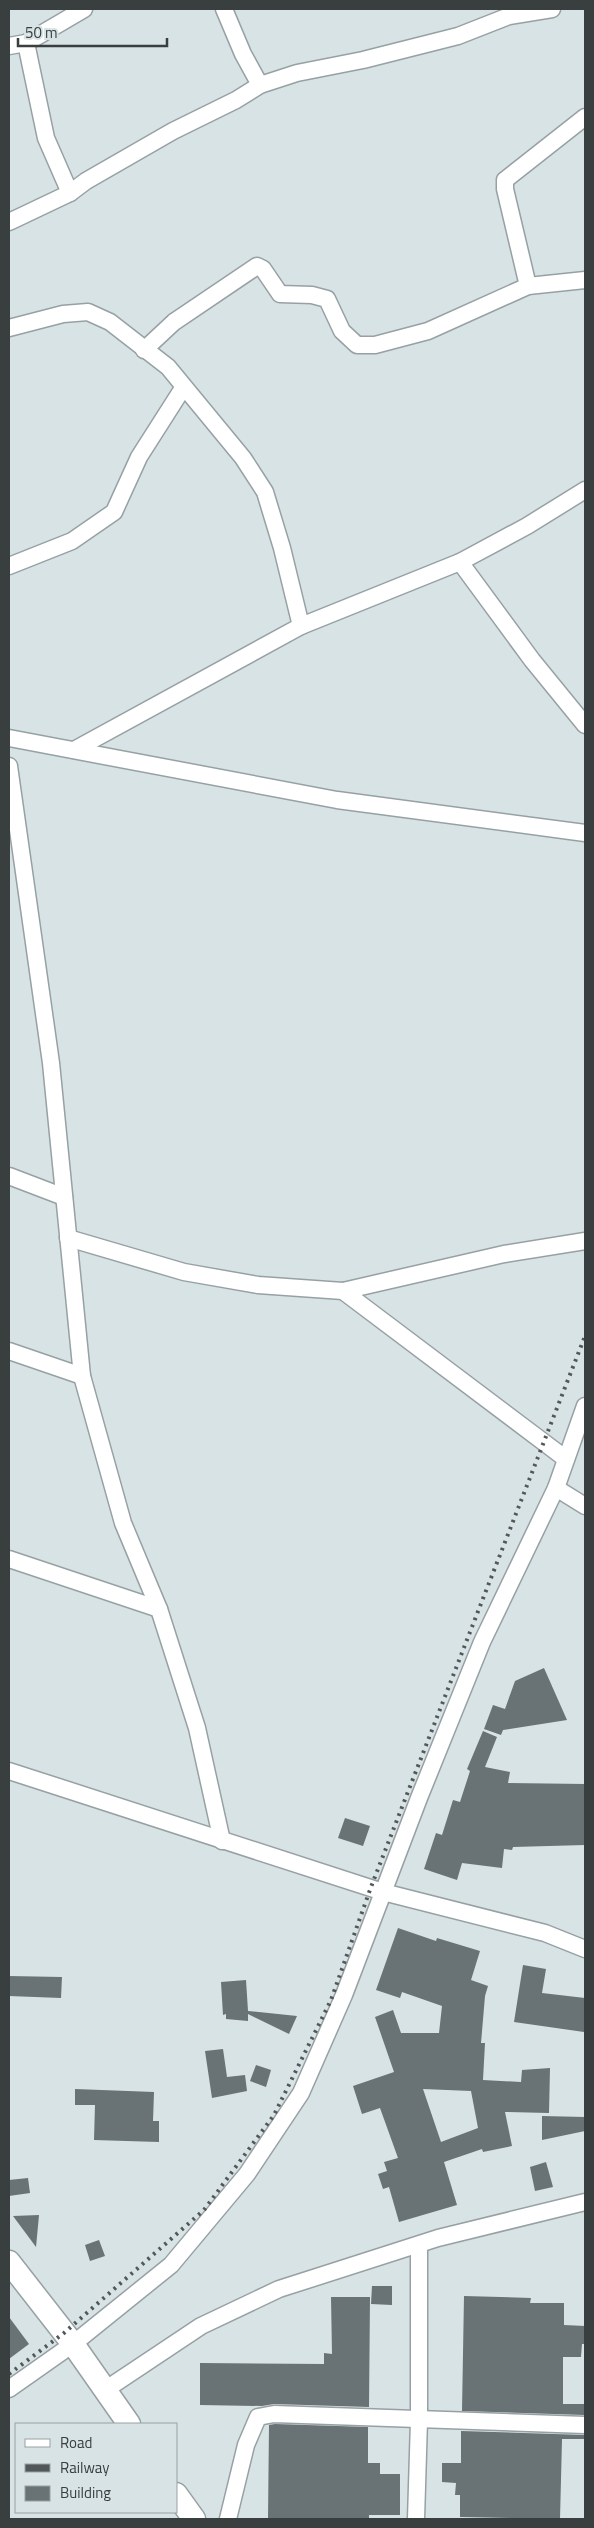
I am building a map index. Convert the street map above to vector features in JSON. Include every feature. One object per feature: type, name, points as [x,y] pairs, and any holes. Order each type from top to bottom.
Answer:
[{"type":"street","points":[[9,46],[26,43],[84,9]]},
{"type":"street","points":[[224,9],[243,54],[260,85]]},
{"type":"street","points":[[9,222],[70,193],[86,181],[142,149],[236,100],[260,85],[297,73],[363,60],[458,36],[509,16],[552,9]]},
{"type":"street","points":[[26,43],[46,138],[70,193]]},
{"type":"street","points":[[528,286],[505,188],[505,180],[585,117]]},
{"type":"street","points":[[144,350],[174,322],[257,266],[263,269],[280,294],[312,295],[327,299],[342,331],[356,345],[375,345],[428,331],[528,286],[585,280]]},
{"type":"street","points":[[9,328],[63,314],[88,312],[110,322],[168,367],[183,388],[243,458],[265,492],[282,548],[301,626]]},
{"type":"street","points":[[9,566],[72,541],[114,512],[138,457],[183,388]]},
{"type":"street","points":[[74,750],[301,626],[460,562],[527,526],[585,490]]},
{"type":"street","points":[[460,562],[532,660],[585,725]]},
{"type":"street","points":[[9,738],[337,800],[585,833]]},
{"type":"street","points":[[9,766],[51,1063],[82,1376],[123,1523],[159,1609],[197,1728],[222,1840]]},
{"type":"street","points":[[9,1176],[64,1196]]},
{"type":"street","points":[[68,1238],[184,1272],[258,1286],[343,1291],[504,1254],[585,1241]]},
{"type":"street","points":[[343,1291],[566,1459]]},
{"type":"street","points":[[9,1351],[82,1376]]},
{"type":"street","points":[[9,2389],[73,2344],[171,2264],[247,2174],[301,2093],[344,1995],[419,1798],[482,1642],[556,1488],[585,1406]]},
{"type":"street","points":[[556,1488],[585,1506]]},
{"type":"street","points":[[9,1560],[159,1609]]},
{"type":"street","points":[[9,1771],[383,1892],[545,1933],[585,1949]]},
{"type":"street","points":[[105,2390],[201,2326],[270,2293],[438,2238],[585,2202]]},
{"type":"street","points":[[416,2519],[419,2420],[419,2245]]},
{"type":"street","points":[[9,2262],[73,2344],[128,2423]]},
{"type":"street","points":[[228,2519],[246,2445],[258,2417],[274,2414],[585,2425]]},
{"type":"street","points":[[178,2497],[194,2519]]},
{"type":"building","points":[[544,1668],[567,1720],[503,1730],[501,1735],[484,1729],[493,1705],[505,1709],[515,1681]]},
{"type":"building","points":[[483,1731],[497,1737],[485,1767],[510,1772],[508,1783],[585,1784],[585,1845],[513,1847],[512,1850],[504,1849],[502,1868],[462,1863],[457,1880],[424,1869],[436,1833],[442,1835],[453,1800],[460,1802],[470,1771],[467,1769]]},
{"type":"building","points":[[345,1818],[370,1826],[363,1846],[338,1838]]},
{"type":"building","points":[[398,1928],[436,1941],[437,1938],[480,1951],[471,1980],[488,1986],[485,1996],[481,2043],[485,2043],[483,2080],[521,2082],[522,2070],[550,2068],[549,2113],[505,2112],[512,2146],[483,2152],[482,2149],[444,2162],[457,2205],[399,2222],[389,2187],[383,2189],[378,2174],[387,2171],[384,2162],[398,2158],[380,2108],[362,2114],[353,2086],[394,2072],[375,2017],[393,2010],[401,2033],[439,2033],[442,2006],[402,1992],[400,1998],[376,1990]],"holes":[[[423,2089],[471,2091],[478,2128],[441,2142]]]},
{"type":"building","points":[[523,1965],[546,1969],[542,1993],[585,1998],[584,2032],[514,2022]]},
{"type":"building","points":[[9,1976],[62,1977],[61,1998],[9,1996]]},
{"type":"building","points":[[246,1980],[248,2011],[297,2016],[289,2034],[248,2014],[248,2021],[226,2019],[226,2014],[223,2015],[221,1982]]},
{"type":"building","points":[[223,2049],[227,2077],[245,2075],[247,2091],[212,2098],[205,2051]]},
{"type":"building","points":[[256,2065],[271,2070],[266,2087],[250,2081]]},
{"type":"building","points":[[75,2089],[154,2092],[153,2121],[159,2121],[159,2142],[94,2140],[95,2105],[75,2105]]},
{"type":"building","points":[[542,2116],[585,2117],[585,2131],[542,2140]]},
{"type":"building","points":[[546,2162],[553,2187],[535,2191],[530,2167]]},
{"type":"building","points":[[28,2178],[30,2193],[9,2196],[9,2180]]},
{"type":"building","points":[[39,2215],[36,2247],[13,2216]]},
{"type":"building","points":[[99,2240],[105,2256],[90,2261],[85,2245]]},
{"type":"building","points":[[372,2286],[392,2286],[392,2305],[371,2304]]},
{"type":"building","points":[[464,2296],[531,2298],[530,2303],[564,2303],[564,2325],[585,2326],[585,2344],[582,2344],[581,2357],[563,2357],[563,2404],[584,2404],[584,2415],[462,2411]]},
{"type":"building","points":[[331,2297],[370,2297],[369,2407],[274,2404],[262,2406],[200,2405],[200,2363],[324,2364],[324,2353],[332,2354]]},
{"type":"building","points":[[9,2317],[29,2344],[9,2359]]},
{"type":"building","points":[[269,2425],[368,2427],[368,2463],[380,2463],[380,2474],[400,2474],[400,2515],[369,2515],[369,2519],[268,2519]]},
{"type":"building","points":[[461,2431],[584,2435],[584,2439],[562,2439],[560,2519],[460,2517],[460,2495],[455,2495],[456,2483],[442,2482],[442,2463],[461,2463]]},
{"type":"railway","points":[[9,2374],[64,2333],[204,2210],[274,2115],[331,2000],[371,1887],[585,1336]]}]
